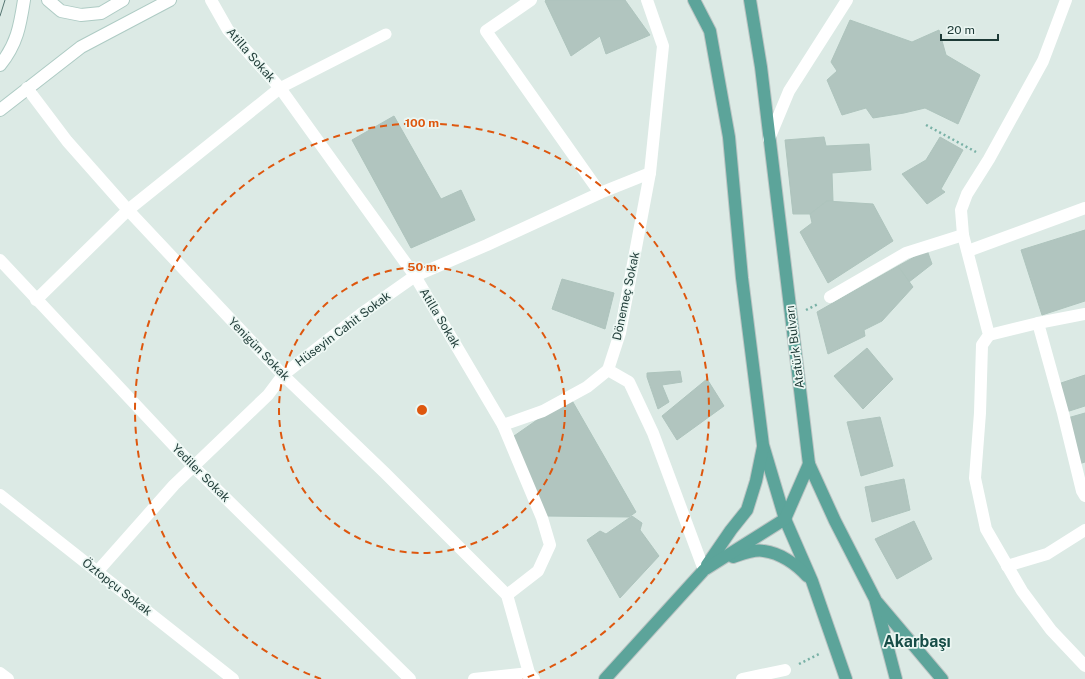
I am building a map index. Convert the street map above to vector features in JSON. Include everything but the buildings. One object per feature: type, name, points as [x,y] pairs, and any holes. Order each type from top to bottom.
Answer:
[{"type":"main road","points":[[694,0],[710,31],[729,137],[742,278],[763,445],[785,519],[812,581],[846,679]]},
{"type":"main road","name":"Atatürk Bulvarı","points":[[750,0],[761,67],[809,464],[835,521],[875,599],[896,679]]},
{"type":"main road","points":[[605,679],[704,570],[731,530],[747,510],[756,481],[763,445]]},
{"type":"main road","points":[[704,570],[785,519],[809,464]]},
{"type":"main road","points":[[704,570],[743,553],[763,550],[778,555],[794,564],[812,581]]},
{"type":"main road","points":[[875,599],[942,679]]},
{"type":"street","points":[[0,65],[9,54],[20,29],[24,0]]},
{"type":"street","points":[[48,0],[61,11],[81,15],[101,12],[123,0]]},
{"type":"street","points":[[0,110],[81,47],[170,0]]},
{"type":"street","name":"Atilla Sokak","points":[[211,0],[228,30],[280,88],[415,276],[503,425],[542,518],[550,545],[538,571],[507,595]]},
{"type":"street","points":[[531,0],[486,31],[600,193]]},
{"type":"street","name":"Dönemeç Sokak","points":[[608,370],[620,333],[650,173],[663,46],[647,0]]},
{"type":"street","points":[[769,139],[789,91],[847,0]]},
{"type":"street","points":[[989,335],[963,235],[961,210],[966,194],[989,159],[1043,61],[1066,0]]},
{"type":"street","name":"Yenigün Sokak","points":[[27,88],[67,141],[128,210],[283,374],[507,595]]},
{"type":"street","points":[[36,300],[128,210],[280,88]]},
{"type":"street","name":"Hüseyin Cahit Sokak","points":[[97,572],[174,485],[268,395],[283,374],[360,314],[415,276],[600,193],[650,173]]},
{"type":"street","points":[[968,251],[1085,208]]},
{"type":"street","points":[[830,297],[906,253],[963,235]]},
{"type":"street","name":"Yediler Sokak","points":[[0,260],[194,467],[410,679]]},
{"type":"street","points":[[1085,314],[1038,323],[989,335],[982,345],[980,413],[975,478],[986,529],[1007,566],[1022,591],[1051,630],[1085,666]]},
{"type":"street","points":[[1038,323],[1063,413],[1082,491],[1085,496]]},
{"type":"street","points":[[503,425],[543,411],[587,387],[608,370],[629,382],[654,433],[704,570]]},
{"type":"street","name":"Öztopçu Sokak","points":[[0,495],[233,679]]},
{"type":"street","points":[[1007,566],[1047,554],[1085,530]]},
{"type":"street","points":[[474,679],[532,676],[507,595]]},
{"type":"street","points":[[742,679],[785,670]]},
{"type":"street","points":[[0,673],[8,679]]},
{"type":"lane","points":[[280,88],[386,34]]},
{"type":"path","points":[[926,125],[989,159]]},
{"type":"path","points":[[785,670],[834,646]]},
{"type":"tram line","points":[[0,16],[5,0]]},
{"type":"district","name":"Akarbaşı","points":[[917,641]]}]
